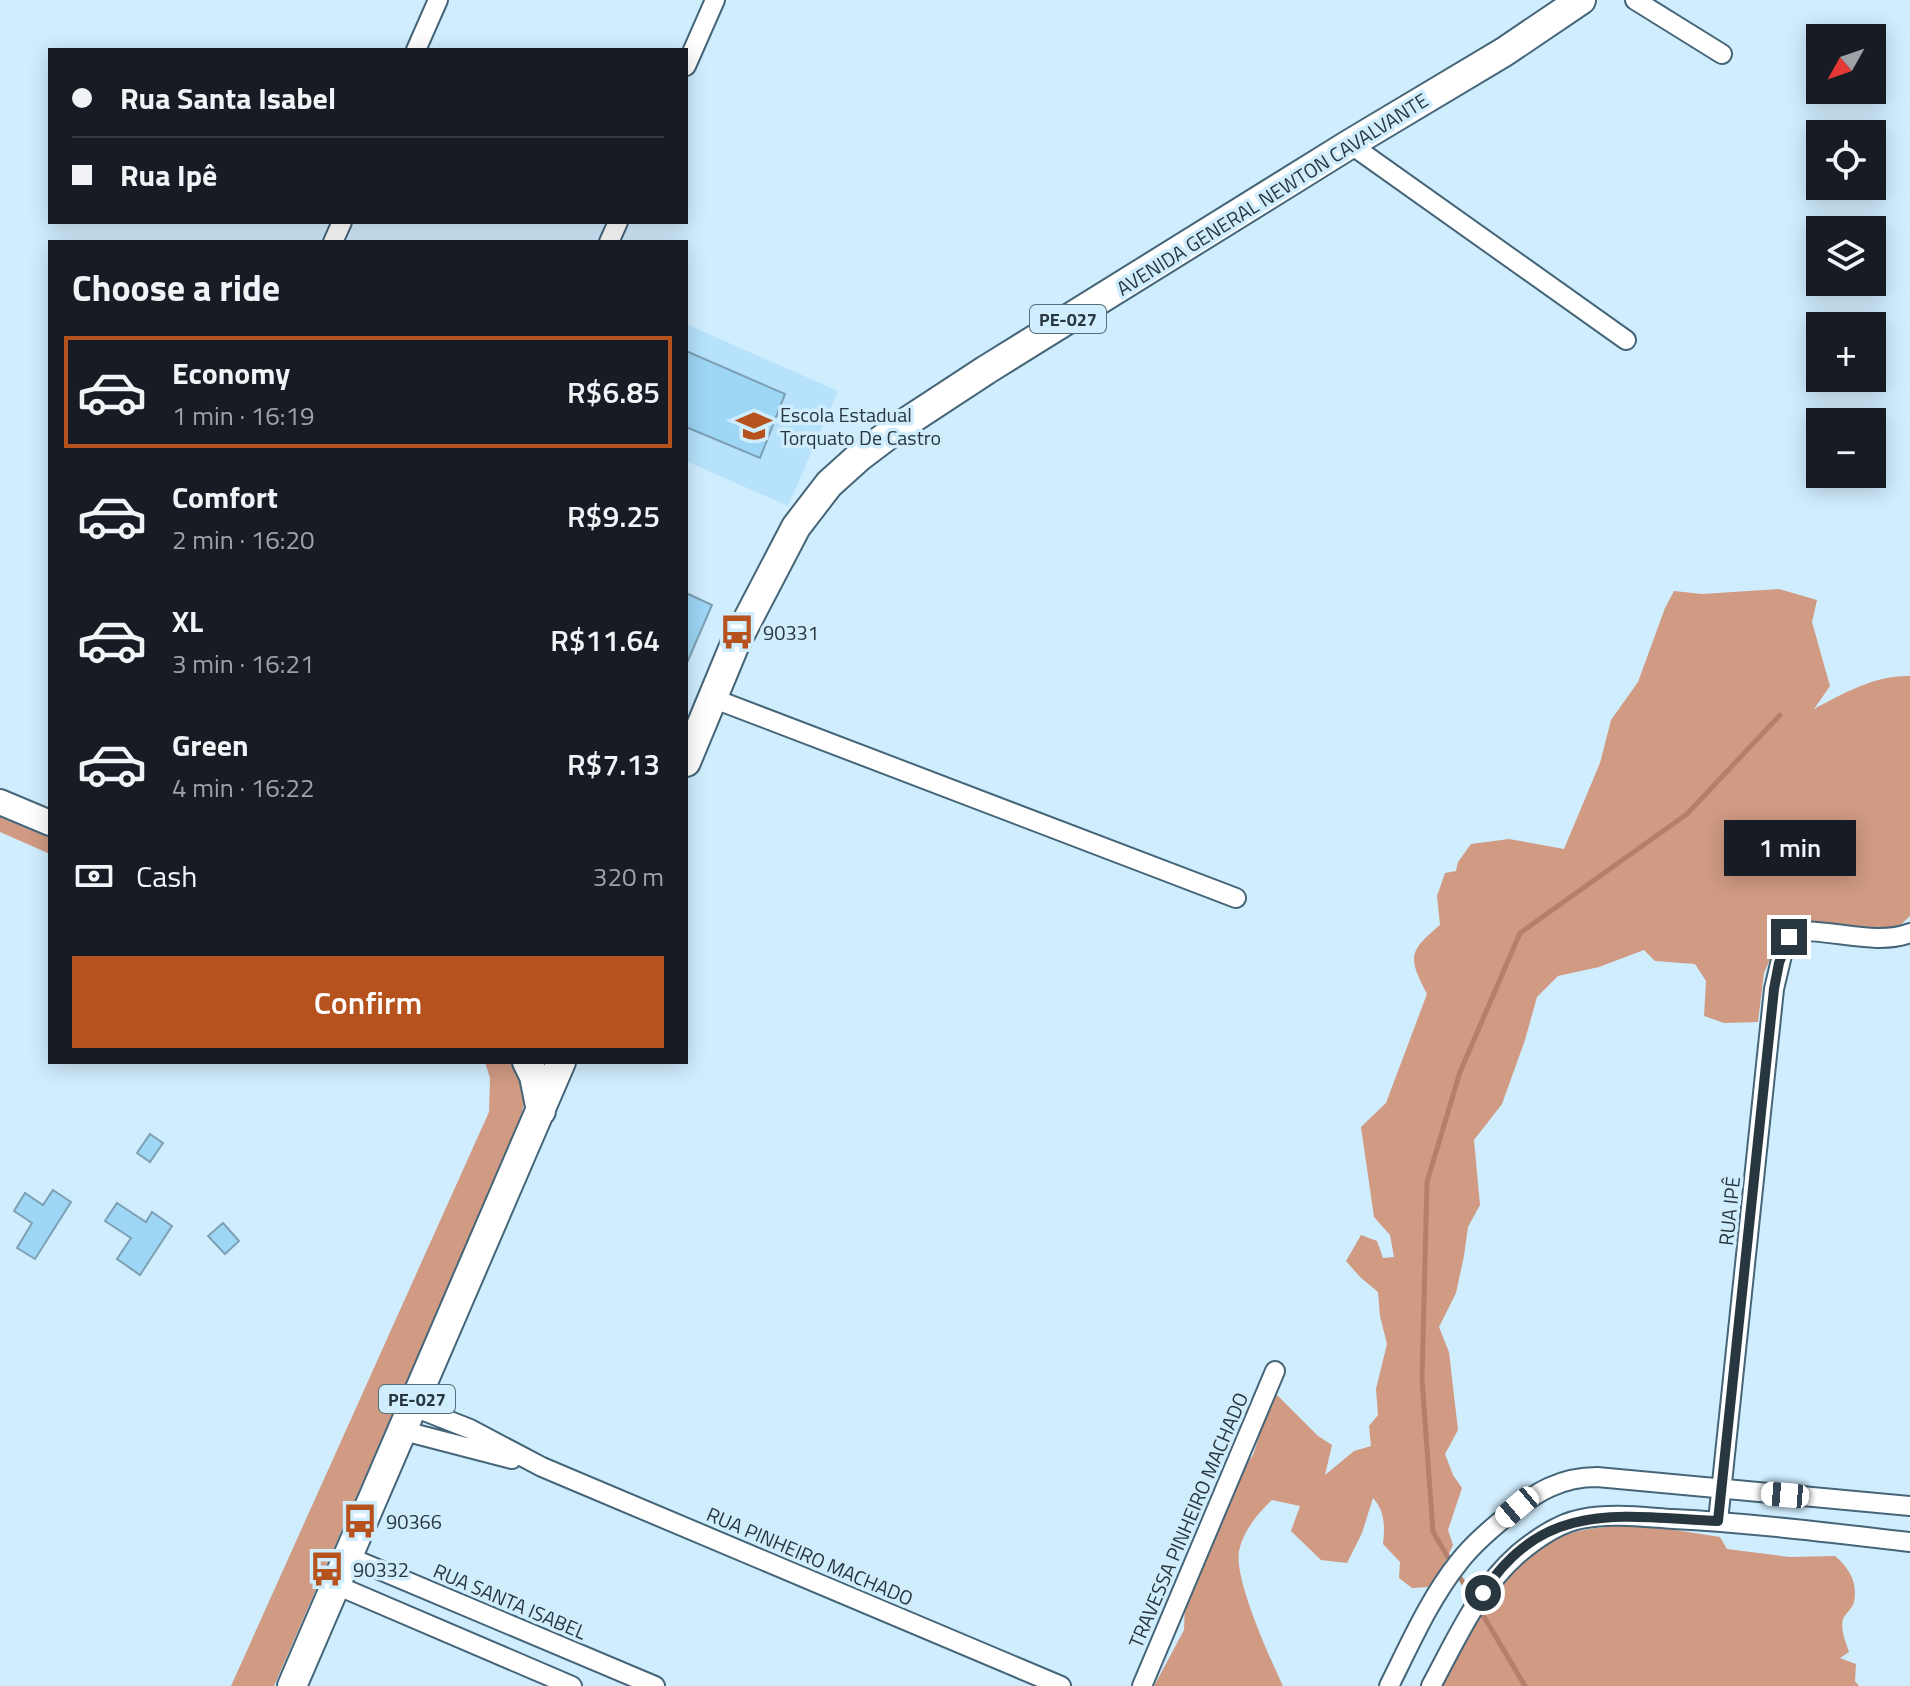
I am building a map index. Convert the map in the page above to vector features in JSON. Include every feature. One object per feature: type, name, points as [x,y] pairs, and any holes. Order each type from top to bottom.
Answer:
[{"type":"main road","name":"AVENIDA GENERAL NEWTON CAVALVANTE","points":[[688,757],[741,632],[796,527],[829,484],[859,457],[986,370],[1504,52],[1581,0]]},
{"type":"main road","points":[[0,802],[48,822]]},
{"type":"main road","points":[[528,1064],[534,1076],[541,1111]]},
{"type":"main road","name":"PE-027","points":[[292,1686],[560,1064]]},
{"type":"street","points":[[417,48],[438,0]]},
{"type":"street","points":[[688,61],[715,0]]},
{"type":"street","points":[[1635,0],[1722,54]]},
{"type":"street","points":[[1350,144],[1626,340]]},
{"type":"street","points":[[712,698],[1236,898]]},
{"type":"street","name":"RUA IPÊ","points":[[1718,1521],[1779,963],[1789,937],[1795,931],[1816,930],[1880,938],[1895,938],[1910,933]]},
{"type":"street","name":"TRAVESSA PINHEIRO MACHADO","points":[[1142,1686],[1275,1371]]},
{"type":"street","points":[[409,1419],[470,1429],[542,1467]]},
{"type":"street","points":[[409,1419],[542,1467]]},
{"type":"street","name":"RUA PINHEIRO MACHADO","points":[[542,1467],[1061,1686]]},
{"type":"street","points":[[1389,1686],[1456,1566],[1527,1499],[1565,1480],[1597,1477],[1910,1506]]},
{"type":"street","points":[[1431,1686],[1470,1614],[1503,1568],[1549,1532],[1581,1519],[1620,1515],[1718,1521],[1910,1542]]},
{"type":"street","name":"RUA SANTA ISABEL","points":[[349,1557],[655,1686]]},
{"type":"street","points":[[336,1585],[572,1686]]},
{"type":"shaded area","name":"Escola Estadual Torquato De Castro","points":[[688,325],[838,391],[788,506],[688,462]]},
{"type":"shaded area","points":[[1779,589],[1817,600],[1812,622],[1830,686],[1814,709],[1872,682],[1910,676],[1910,916],[1894,931],[1865,945],[1781,934],[1764,973],[1758,1022],[1724,1023],[1704,1016],[1706,981],[1695,964],[1655,961],[1644,950],[1599,967],[1558,976],[1537,997],[1502,1104],[1474,1140],[1480,1205],[1468,1227],[1456,1293],[1439,1327],[1449,1352],[1458,1430],[1445,1454],[1462,1488],[1448,1530],[1453,1545],[1440,1573],[1428,1587],[1412,1588],[1399,1578],[1400,1562],[1383,1544],[1383,1520],[1373,1498],[1362,1533],[1347,1563],[1321,1560],[1291,1531],[1300,1506],[1272,1500],[1244,1536],[1239,1564],[1254,1619],[1283,1686],[1154,1686],[1184,1630],[1185,1604],[1237,1477],[1253,1455],[1276,1394],[1318,1436],[1332,1445],[1325,1475],[1354,1451],[1371,1446],[1369,1426],[1378,1415],[1376,1389],[1387,1344],[1378,1292],[1346,1261],[1361,1235],[1377,1241],[1383,1258],[1394,1257],[1390,1235],[1374,1217],[1361,1127],[1386,1103],[1427,994],[1414,956],[1422,942],[1440,925],[1437,896],[1445,873],[1456,871],[1458,862],[1471,844],[1509,839],[1564,849],[1600,763],[1611,720],[1638,682],[1674,591],[1702,594]]},
{"type":"shaded area","points":[[0,817],[48,837],[48,853],[0,832]]},
{"type":"shaded area","points":[[486,1064],[517,1064],[525,1099],[521,1118],[274,1686],[231,1686],[489,1112],[490,1078]]},
{"type":"shaded area","points":[[1643,1525],[1720,1537],[1727,1549],[1789,1557],[1835,1556],[1848,1571],[1855,1588],[1854,1602],[1842,1623],[1849,1652],[1840,1658],[1856,1664],[1855,1681],[1859,1686],[1437,1686],[1486,1603],[1537,1550],[1577,1531]]},
{"type":"building","points":[[688,352],[785,394],[760,458],[688,428]]},
{"type":"building","points":[[688,594],[712,605],[688,660]]},
{"type":"building","points":[[150,1134],[163,1143],[150,1162],[137,1153]]},
{"type":"building","points":[[53,1190],[71,1202],[35,1259],[17,1248],[32,1223],[14,1211],[25,1193],[43,1205]]},
{"type":"building","points":[[117,1203],[146,1222],[152,1212],[172,1226],[140,1275],[117,1259],[131,1238],[105,1221]]},
{"type":"building","points":[[223,1223],[239,1241],[225,1254],[208,1236]]},
{"type":"waterway","points":[[1452,1564],[1433,1532],[1422,1379],[1427,1182],[1460,1072],[1520,933],[1687,814],[1780,715]]},
{"type":"waterway","points":[[1457,1573],[1473,1598]]},
{"type":"waterway","points":[[1480,1610],[1525,1686]]},
{"type":"place","name":"Escola Estadual Torquato De Castro","points":[[754,426]]},
{"type":"place","name":"90331","points":[[737,632]]},
{"type":"place","name":"90366","points":[[360,1521]]},
{"type":"place","name":"90332","points":[[327,1569]]},
{"type":"route","points":[[1483,1593],[1517,1555],[1569,1522],[1620,1515],[1718,1521],[1774,989],[1779,963],[1789,937]]}]
